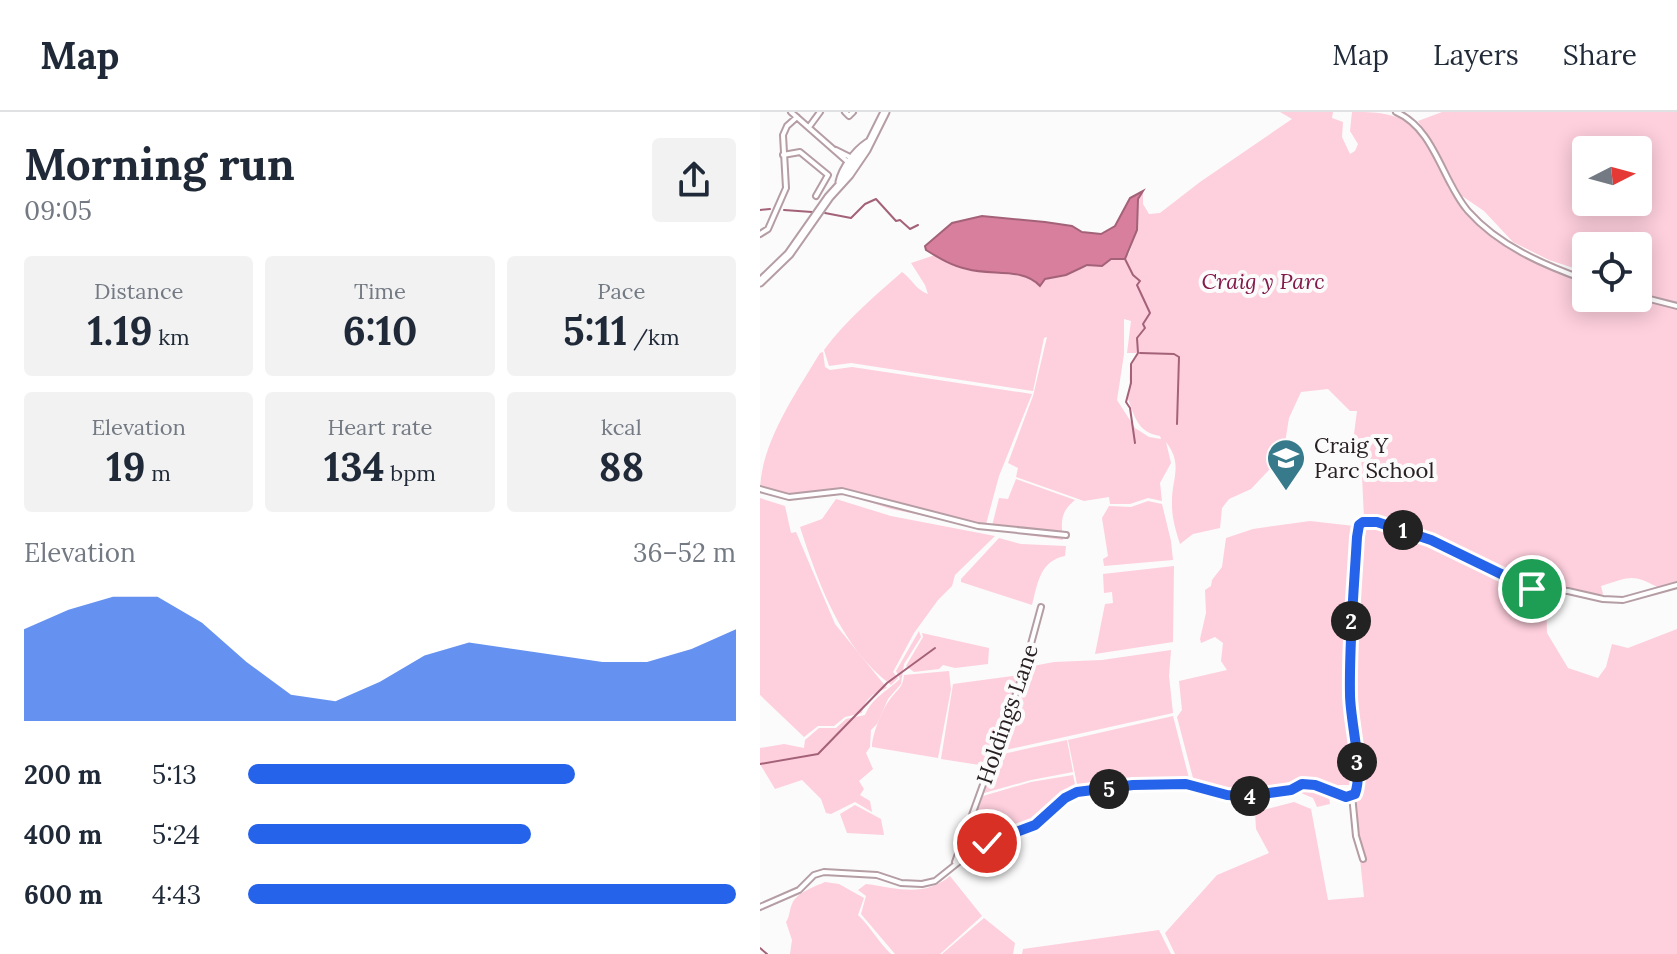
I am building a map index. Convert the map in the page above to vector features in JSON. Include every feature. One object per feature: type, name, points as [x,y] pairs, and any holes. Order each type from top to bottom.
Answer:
[{"type":"main road","points":[[760,282],[789,254],[868,143],[885,112]]},
{"type":"street","points":[[791,112],[854,163]]},
{"type":"street","points":[[809,127],[820,112]]},
{"type":"street","points":[[845,112],[849,116],[853,112]]},
{"type":"street","points":[[1396,112],[1404,114],[1421,131],[1459,198],[1480,223],[1517,250],[1572,275]]},
{"type":"street","points":[[760,234],[768,229],[786,188],[783,135],[797,117]]},
{"type":"street","points":[[783,155],[800,152],[828,175],[816,196]]},
{"type":"street","points":[[1652,300],[1677,306]]},
{"type":"street","points":[[760,489],[789,497],[842,491],[978,526],[1066,535]]},
{"type":"street","points":[[1363,859],[1356,836],[1352,795],[1357,789],[1358,773],[1350,714],[1351,628],[1357,537],[1361,523],[1377,522],[1431,540],[1532,589],[1568,591],[1621,600],[1677,585]]},
{"type":"street","name":"Holdings Lane","points":[[955,864],[1022,677],[1041,607]]},
{"type":"street","points":[[760,907],[799,890],[814,875],[824,872],[877,875],[901,883],[935,881],[987,843],[1035,825],[1065,798],[1077,792],[1133,785],[1186,784],[1227,795],[1256,796],[1302,784],[1315,785],[1340,796],[1352,795]]},
{"type":"green space","name":"Craig y Parc","points":[[1280,112],[1333,112],[1332,118],[1343,122],[1342,137],[1350,154],[1358,144],[1350,131],[1352,112],[1399,118],[1413,127],[1430,146],[1450,184],[1447,186],[1464,213],[1469,212],[1524,252],[1572,274],[1572,312],[1652,312],[1652,232],[1572,232],[1572,267],[1549,260],[1513,242],[1484,211],[1462,196],[1418,121],[1442,112],[1677,112],[1677,585],[1659,588],[1636,578],[1625,579],[1601,586],[1603,594],[1596,596],[1572,588],[1526,585],[1436,540],[1364,518],[1361,455],[1354,434],[1357,411],[1350,411],[1328,389],[1301,392],[1289,418],[1283,455],[1251,489],[1229,499],[1222,508],[1220,528],[1193,534],[1180,544],[1172,510],[1176,465],[1166,442],[1171,463],[1160,483],[1162,501],[1148,498],[1130,504],[1110,504],[1109,497],[1084,501],[1016,477],[1018,468],[1008,463],[1033,396],[1047,337],[1044,338],[1033,391],[851,363],[829,366],[824,350],[851,318],[902,272],[928,294],[911,263],[935,255],[970,268],[1030,277],[1036,282],[1129,254],[1137,230],[1138,199],[1143,191],[1143,204],[1149,214],[1160,213],[1292,119]],"holes":[[[1124,319],[1131,321],[1127,353],[1138,353],[1131,368],[1127,397],[1141,427],[1161,439],[1149,437],[1135,428],[1117,400],[1124,354]]]},
{"type":"green space","points":[[823,352],[825,367],[830,370],[852,367],[1032,394],[999,476],[985,528],[891,509],[835,491],[787,499],[760,492],[766,456],[773,437],[800,385]]},
{"type":"green space","points":[[1016,479],[1075,500],[1063,518],[1063,540],[991,530],[999,498],[1008,499]]},
{"type":"green space","points":[[760,498],[785,506],[791,533],[796,532],[835,624],[887,688],[870,697],[862,713],[845,717],[834,726],[818,726],[804,737],[760,695]]},
{"type":"green space","points":[[836,499],[891,516],[995,536],[955,575],[952,586],[914,633],[893,672],[898,678],[891,685],[874,670],[845,634],[815,571],[800,527],[822,519]]},
{"type":"green space","points":[[1148,501],[1162,504],[1173,560],[1104,566],[1103,559],[1108,556],[1102,518],[1109,506],[1131,507]]},
{"type":"green space","points":[[1310,521],[1354,526],[1344,714],[1348,715],[1356,777],[1351,779],[1350,785],[1339,785],[1336,789],[1328,790],[1330,804],[1317,807],[1313,798],[1301,793],[1286,797],[1280,792],[1226,790],[1194,782],[1177,717],[1182,710],[1179,681],[1227,670],[1221,661],[1223,643],[1215,637],[1201,643],[1200,639],[1206,613],[1205,590],[1211,586],[1222,567],[1226,538],[1253,529]]},
{"type":"green space","points":[[1373,524],[1438,546],[1535,594],[1538,600],[1541,594],[1546,594],[1547,633],[1568,668],[1598,678],[1606,667],[1612,644],[1628,648],[1677,629],[1677,954],[1175,954],[1165,933],[1217,875],[1269,853],[1256,829],[1255,812],[1294,802],[1311,809],[1328,900],[1364,897],[1360,859],[1366,856],[1360,840],[1355,797],[1361,770],[1353,718],[1353,649],[1355,587],[1361,538],[1365,525]]},
{"type":"green space","points":[[999,538],[1021,544],[1066,546],[1065,556],[1050,563],[1041,574],[1032,605],[961,582]]},
{"type":"green space","points":[[1174,566],[1173,642],[1095,654],[1105,604],[1113,603],[1112,592],[1104,593],[1103,574]]},
{"type":"green space","points":[[919,631],[921,637],[904,664],[901,684],[888,699],[871,730],[870,747],[866,753],[873,769],[859,781],[864,789],[860,795],[870,801],[872,812],[855,802],[831,814],[826,813],[821,799],[802,780],[775,789],[760,764],[760,748],[784,744],[804,748],[805,740],[819,728],[836,728],[846,719],[865,715],[876,699],[900,679],[896,671]]},
{"type":"green space","points":[[922,633],[989,648],[988,664],[955,668],[943,665],[939,669],[914,672],[906,666],[923,637]]},
{"type":"green space","points":[[1171,650],[1169,676],[1173,713],[1001,751],[1033,666]]},
{"type":"green space","points":[[949,671],[951,689],[938,758],[872,747],[881,715],[904,675]]},
{"type":"green space","points":[[1019,675],[986,766],[941,759],[953,684]]},
{"type":"green space","points":[[1173,716],[1190,782],[1184,779],[1130,781],[1078,789],[1068,740]]},
{"type":"green space","points":[[1067,740],[1073,772],[984,793],[998,755]]},
{"type":"green space","points":[[1073,775],[1076,789],[1062,795],[1032,822],[983,839],[960,857],[983,796],[1031,782]]},
{"type":"green space","points":[[855,805],[881,819],[884,835],[847,833],[840,814]]},
{"type":"green space","points":[[950,876],[982,916],[940,954],[895,954],[861,914],[866,896],[858,890],[866,884],[910,890],[930,887]]},
{"type":"green space","points":[[825,882],[839,884],[864,898],[858,915],[891,954],[790,954],[792,940],[786,922],[792,904],[802,893]]},
{"type":"green space","points":[[984,918],[1015,943],[1013,954],[942,954]]},
{"type":"green space","points":[[1159,930],[1171,954],[1022,954],[1023,949]]},
{"type":"shaded area","points":[[1143,191],[1138,199],[1137,230],[1125,259],[1111,259],[1102,266],[1087,265],[1066,275],[1045,279],[1040,286],[1025,276],[961,268],[926,250],[925,246],[952,223],[982,216],[1072,226],[1082,232],[1101,234],[1115,226],[1130,198]]},
{"type":"waterway","points":[[825,213],[851,218],[865,204],[876,199],[896,221],[900,220],[910,229],[918,225]]},
{"type":"waterway","points":[[760,210],[770,209]]},
{"type":"waterway","points":[[784,210],[812,212]]},
{"type":"waterway","points":[[1125,259],[1133,275],[1140,281],[1137,285],[1150,313],[1143,324],[1145,328],[1137,338],[1138,353],[1131,364],[1131,383],[1126,402],[1130,408],[1135,443]]},
{"type":"waterway","points":[[1140,353],[1174,354],[1179,357],[1177,424]]},
{"type":"waterway","points":[[760,764],[818,754],[887,683],[935,648]]},
{"type":"waterway","points":[[760,948],[767,954]]},
{"type":"place","name":"Craig Y Parc School","points":[[1286,492]]},
{"type":"route","points":[[987,843],[1035,825],[1065,798],[1077,792],[1133,785],[1186,784],[1227,795],[1247,796],[1291,790],[1302,784],[1315,785],[1346,797],[1355,794],[1358,773],[1350,714],[1351,628],[1357,537],[1359,525],[1363,522],[1377,522],[1431,540],[1532,589]]}]
